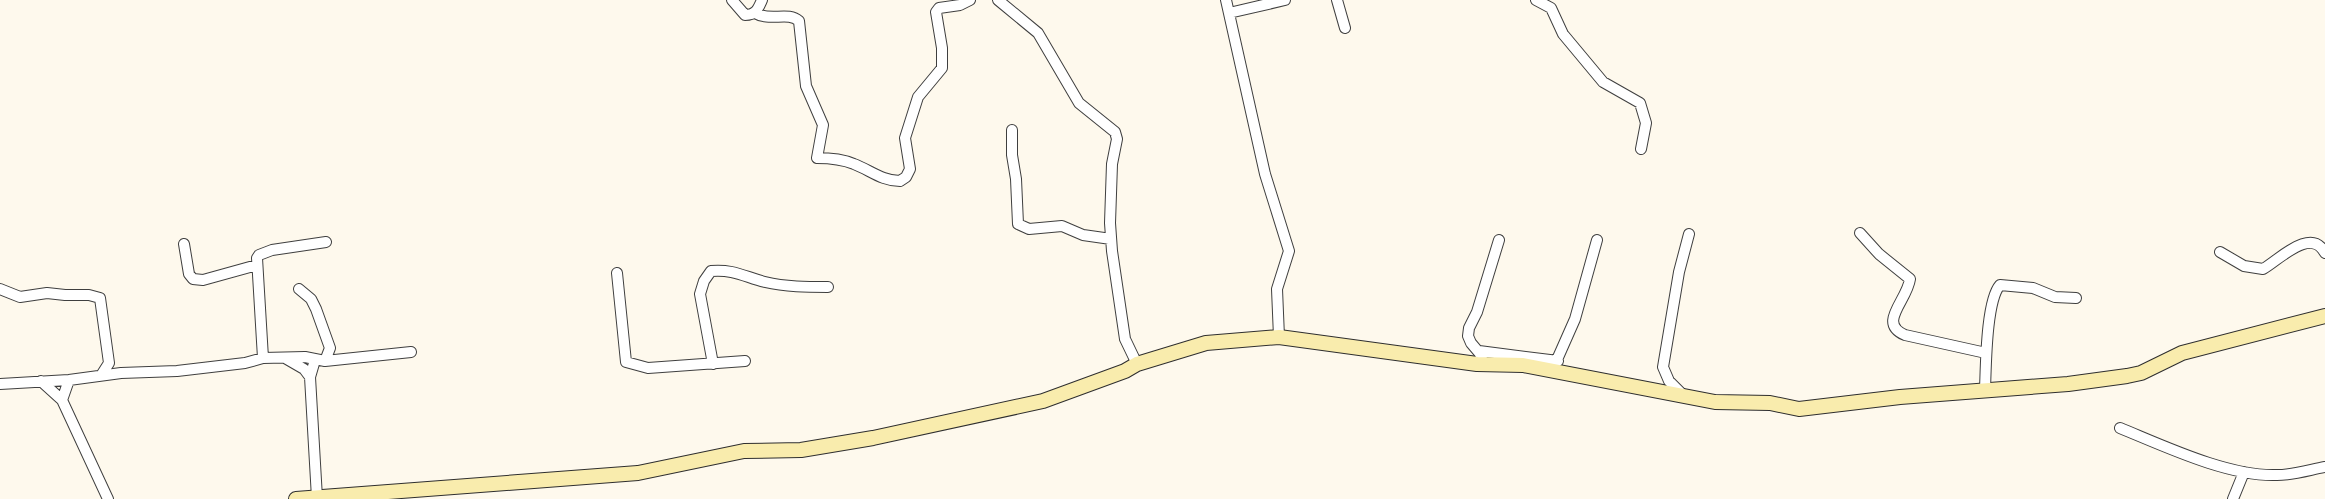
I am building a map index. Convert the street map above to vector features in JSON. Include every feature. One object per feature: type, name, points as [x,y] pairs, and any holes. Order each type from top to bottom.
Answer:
[{"type":"street","points":[[732,0],[745,15],[755,13],[762,18],[790,16],[799,21],[806,86],[823,126],[817,158],[839,159],[854,164],[878,176],[900,181],[906,177],[910,169],[905,138],[918,96],[942,68],[942,48],[936,12],[939,8],[960,5],[970,0]]},
{"type":"street","points":[[755,13],[762,0]]},
{"type":"street","points":[[998,0],[1038,33],[1079,103],[1114,132],[1117,139],[1112,164],[1111,239],[1125,338],[1137,364]]},
{"type":"street","points":[[1226,0],[1265,174],[1289,251],[1288,259],[1277,289],[1279,337]]},
{"type":"street","points":[[1229,13],[1285,0]]},
{"type":"street","points":[[1337,0],[1345,28]]},
{"type":"street","points":[[1536,0],[1551,8],[1563,34],[1602,82],[1640,103],[1646,123],[1641,148]]},
{"type":"street","points":[[1012,130],[1012,155],[1016,180],[1018,224],[1029,228],[1062,226],[1083,235],[1111,239]]},
{"type":"street","points":[[1860,232],[1879,254],[1910,279],[1909,286],[1893,317],[1892,325],[1895,331],[1905,335],[1986,353]]},
{"type":"street","points":[[1684,396],[1669,381],[1663,366],[1679,272],[1689,234]]},
{"type":"street","points":[[1478,357],[1468,336],[1469,328],[1477,312],[1500,240]]},
{"type":"street","points":[[1555,366],[1580,304],[1597,240]]},
{"type":"street","points":[[263,358],[257,265],[258,255],[272,250],[326,242]]},
{"type":"street","points":[[2220,252],[2244,266],[2263,269],[2297,245],[2307,242],[2317,244],[2325,253]]},
{"type":"street","points":[[184,244],[189,274],[193,279],[203,280],[257,265]]},
{"type":"street","points":[[712,364],[700,294],[704,281],[711,271],[723,270],[739,272],[766,282],[792,286],[828,287]]},
{"type":"street","points":[[617,273],[626,362],[648,368],[745,361]]},
{"type":"street","points":[[1984,389],[1986,353],[1994,295],[2000,284],[2033,288],[2055,297],[2076,298]]},
{"type":"street","points":[[0,289],[20,297],[47,293],[96,296],[102,303],[109,363],[102,374]]},
{"type":"street","points":[[299,289],[311,299],[330,348],[320,360],[310,377]]},
{"type":"street","points":[[296,499],[638,473],[744,451],[810,448],[873,438],[1043,401],[1105,379],[1137,364],[1206,343],[1279,337],[1478,357],[1523,366],[1555,366],[1715,402],[1770,403],[1799,409],[1984,389],[2068,384],[2127,376],[2141,373],[2182,353],[2325,316]]},
{"type":"street","points":[[0,384],[68,380],[102,374],[209,368],[245,363],[263,358],[305,357],[320,360],[411,352]]},
{"type":"street","points":[[286,358],[304,369],[310,377],[317,498]]},
{"type":"street","points":[[109,363],[121,373]]},
{"type":"street","points":[[62,400],[68,380]]},
{"type":"street","points":[[41,381],[62,400],[108,499]]},
{"type":"street","points":[[2120,428],[2196,459],[2244,472],[2278,476],[2325,467]]},
{"type":"street","points":[[2233,499],[2244,472]]}]
